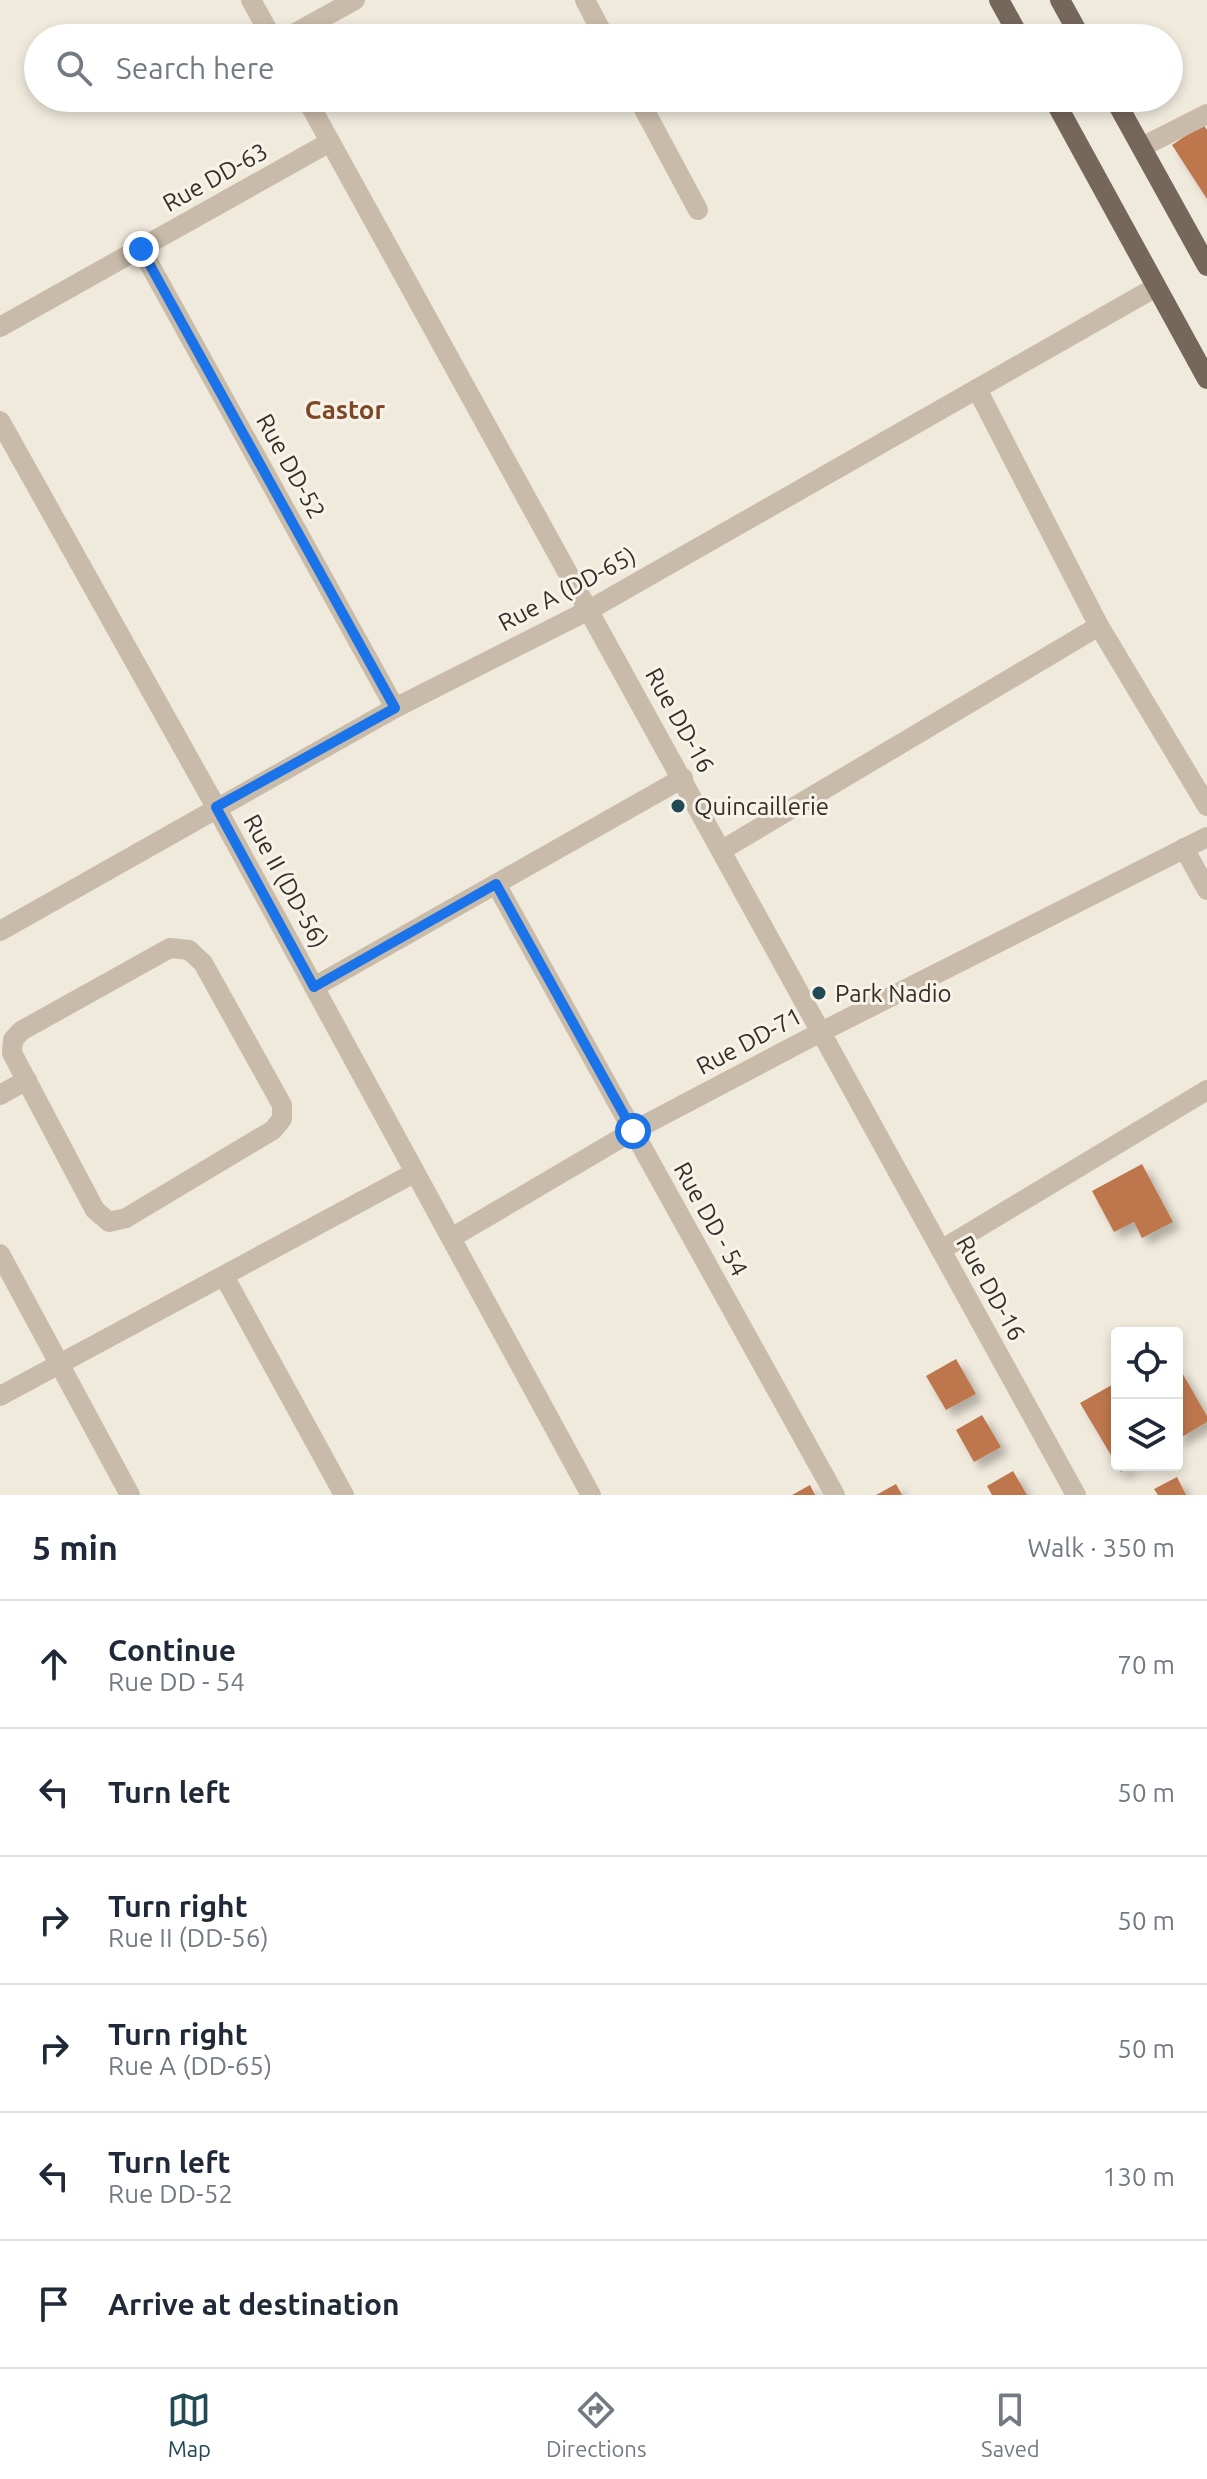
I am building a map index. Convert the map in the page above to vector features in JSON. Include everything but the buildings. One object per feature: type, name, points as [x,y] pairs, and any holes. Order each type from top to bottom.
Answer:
[{"type":"main road","points":[[999,0],[1012,24]]},
{"type":"main road","points":[[1063,1],[1074,24]]},
{"type":"main road","points":[[1061,112],[1207,379]]},
{"type":"main road","points":[[1122,112],[1207,266]]},
{"type":"street","points":[[251,0],[264,24]]},
{"type":"street","points":[[311,24],[355,0]]},
{"type":"street","points":[[585,0],[598,24]]},
{"type":"street","name":"Rue DD-16","points":[[314,112],[1076,1495]]},
{"type":"street","points":[[646,112],[698,210]]},
{"type":"street","points":[[1142,147],[1207,114]]},
{"type":"street","name":"Rue DD-63","points":[[0,327],[330,142]]},
{"type":"street","name":"Rue DD-52","points":[[141,249],[395,708]]},
{"type":"street","name":"Rue A (DD-65)","points":[[0,931],[395,708],[589,610],[1156,287]]},
{"type":"street","points":[[977,389],[1099,626],[1207,806]]},
{"type":"street","name":"Rue II (DD-56)","points":[[0,421],[216,807],[591,1495]]},
{"type":"street","points":[[722,850],[1099,626]]},
{"type":"street","points":[[314,987],[683,778]]},
{"type":"street","name":"Rue DD-71","points":[[451,1238],[633,1131],[819,1033],[1207,837]]},
{"type":"street","points":[[1184,848],[1207,890]]},
{"type":"street","name":"Rue DD - 54","points":[[496,884],[835,1495]]},
{"type":"street","points":[[170,948],[189,950],[203,963],[282,1105],[282,1119],[273,1130],[126,1218],[109,1222],[95,1210],[27,1080],[12,1053],[13,1040],[21,1031],[170,948]]},
{"type":"street","points":[[0,1095],[27,1080]]},
{"type":"street","points":[[941,1250],[1207,1090]]},
{"type":"street","points":[[0,1396],[414,1173]]},
{"type":"street","points":[[0,1255],[130,1495]]},
{"type":"street","points":[[224,1276],[344,1495]]},
{"type":"place","name":"Quincaillerie","points":[[678,806]]},
{"type":"place","name":"Park Nadio","points":[[819,993]]},
{"type":"district","name":"Castor","points":[[345,409]]},
{"type":"route","points":[[141,249],[395,708],[216,807],[314,987],[496,884],[633,1131]]}]
